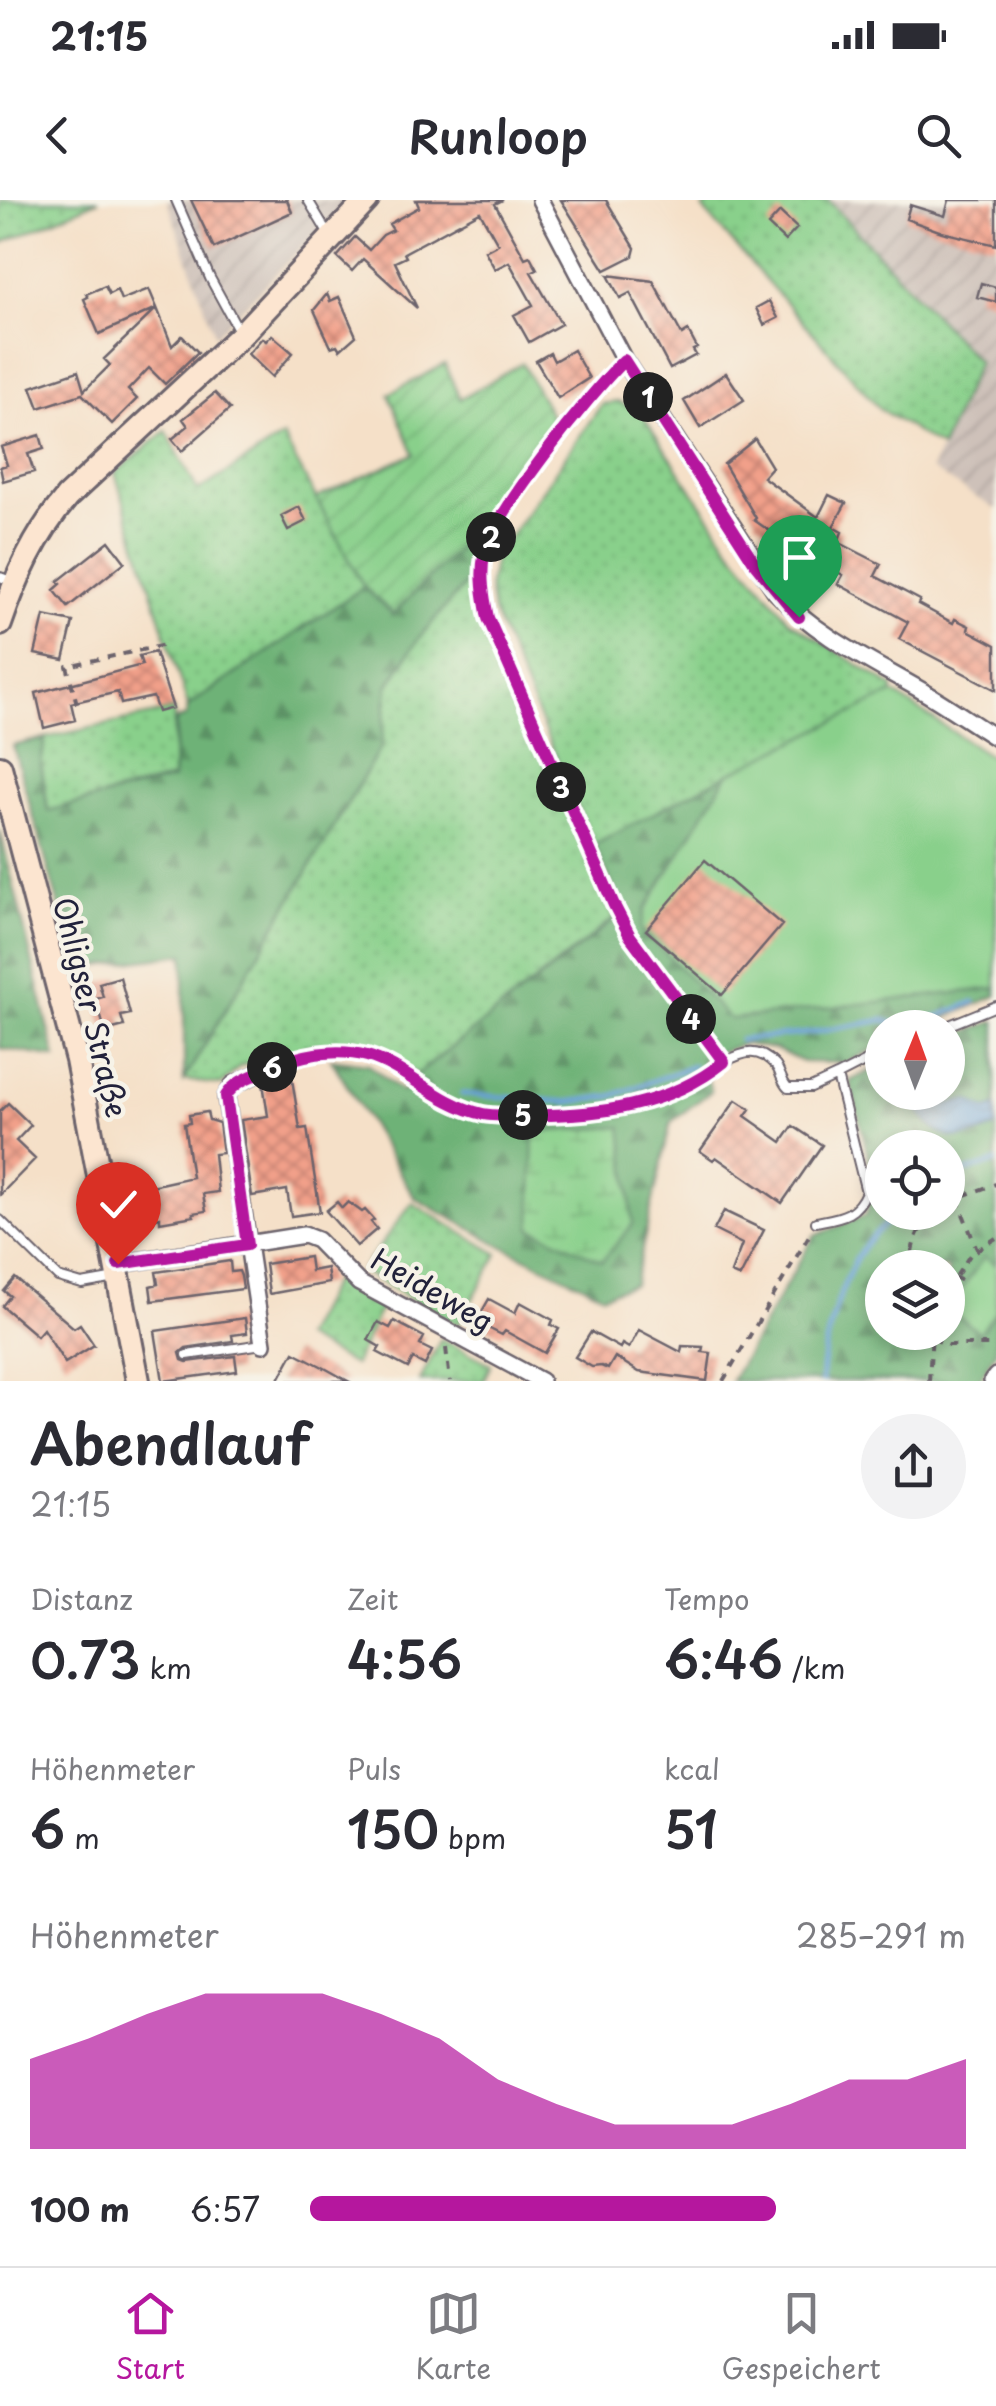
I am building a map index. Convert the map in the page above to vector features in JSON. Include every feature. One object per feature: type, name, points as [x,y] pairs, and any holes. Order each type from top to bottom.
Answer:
[{"type":"main road","points":[[0,624],[7,580],[68,497],[242,335],[367,200]]},
{"type":"main road","name":"Ohligser Straße","points":[[0,766],[77,1060],[138,1381]]},
{"type":"street","points":[[540,200],[624,360],[756,565],[799,617],[996,738]]},
{"type":"street","points":[[263,1344],[226,1096],[234,1085],[286,1060]]},
{"type":"street","name":"Heideweg","points":[[120,1271],[304,1235],[317,1240],[359,1283],[542,1381]]},
{"type":"lane","points":[[176,200],[210,278],[242,335]]},
{"type":"lane","points":[[308,200],[331,239]]},
{"type":"lane","points":[[965,1019],[996,1006]]},
{"type":"lane","points":[[724,1062],[748,1050],[758,1052],[778,1068],[788,1088],[800,1090],[865,1061]]},
{"type":"lane","points":[[816,1222],[850,1215],[860,1206],[866,1192],[837,1076]]},
{"type":"lane","points":[[0,1220],[58,1276],[82,1284],[120,1271]]},
{"type":"lane","points":[[187,1354],[263,1344]]},
{"type":"path","points":[[286,1060],[323,1052],[367,1056],[444,1100],[484,1114],[544,1115],[594,1114],[635,1106],[701,1080],[724,1062],[630,936],[614,905],[488,618],[481,583],[484,553],[500,518],[603,381],[624,360]]},
{"type":"path","points":[[77,704],[68,666],[165,646]]},
{"type":"path","points":[[965,1196],[996,1184]]},
{"type":"path","points":[[965,1219],[977,1250]]},
{"type":"path","points":[[723,1381],[816,1222]]},
{"type":"path","points":[[965,1264],[977,1250],[996,1238]]},
{"type":"path","points":[[444,1328],[450,1381]]},
{"type":"path","points":[[965,1345],[996,1345]]},
{"type":"path","points":[[928,1381],[930,1350]]},
{"type":"shaded area","points":[[167,200],[348,200],[215,335]]},
{"type":"shaded area","points":[[828,200],[996,200],[996,509],[931,470],[978,362]]},
{"type":"green space","points":[[0,200],[99,200],[0,244]]},
{"type":"green space","points":[[712,200],[828,200],[978,362],[941,448],[880,409],[703,209]]},
{"type":"green space","points":[[522,363],[557,426],[472,534],[393,614],[364,587],[316,498],[414,454],[389,394],[445,364],[460,399]]},
{"type":"green space","points":[[618,402],[639,410],[731,549],[790,621],[893,687],[893,693],[594,845],[493,612],[489,584],[495,558],[602,404]]},
{"type":"green space","points":[[166,431],[198,491],[283,437],[364,587],[188,706],[115,473]]},
{"type":"green space","points":[[472,534],[476,571],[418,639],[388,686],[381,747],[184,1080],[184,954],[77,969],[13,746],[45,738],[41,764],[48,811],[173,779],[176,720],[186,716],[188,706],[364,587],[393,614]]},
{"type":"green space","points":[[476,571],[481,618],[492,646],[615,918],[418,1074],[400,1069],[366,1050],[316,1044],[240,1066],[221,1085],[184,1080],[381,747],[388,686],[418,639]]},
{"type":"green space","points":[[893,693],[996,760],[996,809],[992,815],[996,818],[996,988],[730,1019],[641,929],[645,910],[728,774]]},
{"type":"green space","points":[[174,710],[173,778],[48,811],[41,764],[45,738]]},
{"type":"green space","points":[[728,774],[645,910],[730,1018],[996,988],[996,996],[964,1010],[865,1010],[865,1054],[845,1063],[803,1062],[775,1049],[744,1044],[701,1058],[711,1091],[671,1122],[634,1284],[603,1295],[415,1198],[331,1059],[368,1064],[402,1092],[418,1074],[624,912],[594,845]]},
{"type":"green space","points":[[0,830],[56,1058],[0,1048]]},
{"type":"green space","points":[[996,1021],[996,1351],[979,1381],[731,1381],[814,1236],[865,1215],[865,1230],[965,1230],[965,1130],[865,1130],[865,1144],[850,1081],[865,1074],[865,1110],[965,1110],[965,1032]]},
{"type":"green space","points":[[622,1127],[633,1224],[602,1261],[531,1228],[534,1132]]},
{"type":"green space","points":[[412,1203],[498,1254],[458,1325],[361,1271]]},
{"type":"green space","points":[[984,1257],[996,1265],[996,1311],[980,1333],[965,1322],[965,1284]]},
{"type":"green space","points":[[336,1276],[347,1288],[381,1307],[354,1365],[303,1338]]},
{"type":"green space","points":[[441,1339],[491,1364],[483,1381],[420,1381]]},
{"type":"water","points":[[965,1101],[987,1110],[996,1107],[996,1127],[965,1137],[965,1130],[935,1130],[918,1110],[965,1110]]},
{"type":"building","points":[[191,200],[287,200],[292,212],[214,248]]},
{"type":"building","points":[[416,200],[503,200],[495,204],[525,258],[530,256],[537,269],[531,272],[561,324],[529,342],[514,315],[533,305],[509,262],[495,269],[485,251],[498,244],[480,212],[404,253],[406,257],[395,262],[417,308],[363,259],[352,271],[337,257],[355,237],[369,250],[393,230],[389,224],[419,207]]},
{"type":"building","points":[[561,200],[606,200],[635,248],[633,256],[605,270]]},
{"type":"building","points":[[949,200],[996,200],[996,245],[906,219],[910,205],[945,216]]},
{"type":"building","points":[[780,212],[797,228],[785,241],[768,225]]},
{"type":"building","points":[[608,275],[653,281],[682,335],[688,331],[697,348],[693,350],[696,355],[670,369],[630,293],[620,298]]},
{"type":"building","points":[[981,283],[996,287],[996,302],[977,297]]},
{"type":"building","points":[[105,286],[109,294],[117,290],[121,300],[149,289],[157,308],[99,334],[84,299],[86,294]]},
{"type":"building","points":[[327,294],[330,301],[339,297],[356,336],[340,350],[337,345],[331,347],[314,310]]},
{"type":"building","points":[[769,301],[778,318],[764,325],[756,308]]},
{"type":"building","points":[[157,308],[172,346],[182,336],[198,352],[165,384],[149,368],[128,390],[137,399],[112,424],[82,394],[39,408],[31,387],[78,371],[84,391],[110,365],[104,359]]},
{"type":"building","points":[[272,335],[293,353],[272,377],[248,354],[262,338],[266,341]]},
{"type":"building","points":[[573,350],[589,378],[558,398],[536,361],[550,353],[554,361]]},
{"type":"building","points":[[726,373],[744,400],[700,428],[684,401]]},
{"type":"building","points":[[215,393],[230,409],[182,451],[172,439],[188,426],[183,419]]},
{"type":"building","points":[[40,435],[44,449],[28,454],[34,472],[3,481],[0,467],[7,465],[1,447]]},
{"type":"building","points":[[755,439],[772,467],[763,477],[818,517],[829,495],[846,503],[833,527],[842,532],[838,542],[881,564],[875,576],[953,623],[955,619],[969,626],[968,630],[996,645],[996,690],[899,639],[908,622],[838,584],[843,575],[799,552],[791,567],[788,565],[778,575],[768,559],[781,539],[754,520],[724,464]]},
{"type":"building","points":[[299,507],[306,521],[288,530],[281,516]]},
{"type":"building","points":[[109,541],[125,562],[68,607],[54,590],[61,584],[58,581]]},
{"type":"building","points":[[44,616],[73,622],[64,660],[35,654]]},
{"type":"building","points":[[155,652],[173,708],[158,712],[153,697],[121,704],[118,692],[71,703],[75,720],[44,728],[36,693],[142,665],[139,656]]},
{"type":"building","points":[[705,860],[782,925],[722,995],[646,930]]},
{"type":"building","points":[[120,977],[130,1014],[121,1016],[124,1026],[105,1031],[96,999],[103,997],[99,983]]},
{"type":"building","points":[[292,1079],[300,1129],[307,1128],[320,1212],[291,1216],[287,1190],[252,1196],[241,1120],[268,1116],[263,1083]]},
{"type":"building","points":[[736,1100],[750,1109],[745,1116],[782,1142],[793,1126],[822,1145],[782,1203],[716,1157],[713,1160],[700,1151]]},
{"type":"building","points":[[8,1103],[31,1125],[16,1141],[35,1159],[0,1195],[0,1111]]},
{"type":"building","points":[[207,1112],[209,1120],[219,1123],[223,1153],[214,1154],[218,1192],[203,1194],[206,1211],[193,1213],[194,1216],[160,1222],[160,1217],[147,1220],[142,1188],[192,1177],[184,1124],[190,1123],[189,1115]]},
{"type":"building","points":[[337,1202],[342,1208],[348,1202],[362,1212],[365,1210],[374,1220],[371,1222],[377,1229],[357,1246],[326,1211]]},
{"type":"building","points":[[724,1211],[764,1230],[740,1277],[731,1273],[742,1244],[714,1230]]},
{"type":"building","points":[[309,1257],[311,1271],[327,1268],[329,1283],[269,1294],[265,1264]]},
{"type":"building","points":[[230,1261],[231,1272],[239,1271],[243,1289],[152,1301],[150,1286],[158,1284],[156,1272]]},
{"type":"building","points":[[15,1278],[74,1328],[80,1324],[94,1345],[65,1363],[43,1329],[37,1336],[2,1306],[10,1296],[4,1291]]},
{"type":"building","points":[[489,1299],[515,1313],[520,1302],[553,1320],[551,1325],[559,1329],[545,1353],[505,1331],[502,1335],[476,1322]]},
{"type":"building","points":[[245,1318],[247,1333],[232,1335],[233,1341],[186,1348],[180,1353],[187,1362],[235,1356],[237,1371],[163,1381],[155,1331]]},
{"type":"building","points":[[394,1321],[424,1337],[420,1345],[432,1351],[425,1365],[413,1359],[408,1368],[377,1352],[380,1347],[368,1340],[378,1322],[390,1328]]},
{"type":"building","points":[[639,1330],[681,1352],[682,1346],[703,1347],[702,1352],[711,1353],[707,1381],[639,1372],[615,1357],[608,1369],[592,1367],[575,1357],[591,1332],[620,1348],[622,1344],[629,1348]]},
{"type":"building","points":[[294,1352],[321,1366],[348,1381],[278,1381]]},
{"type":"waterway","points":[[954,1010],[974,1002]]},
{"type":"waterway","points":[[740,1040],[865,1023]]},
{"type":"waterway","points":[[462,1094],[568,1102],[612,1096],[693,1066]]},
{"type":"waterway","points":[[965,1172],[996,1162]]},
{"type":"waterway","points":[[822,1381],[829,1331],[848,1275],[864,1246],[880,1230]]},
{"type":"route","points":[[118,1264],[247,1245],[226,1096],[234,1085],[286,1060],[323,1052],[367,1056],[444,1100],[484,1114],[544,1115],[594,1114],[635,1106],[701,1080],[724,1062],[630,936],[614,905],[488,618],[481,583],[484,553],[500,518],[603,381],[624,360],[756,565],[799,617]]}]
